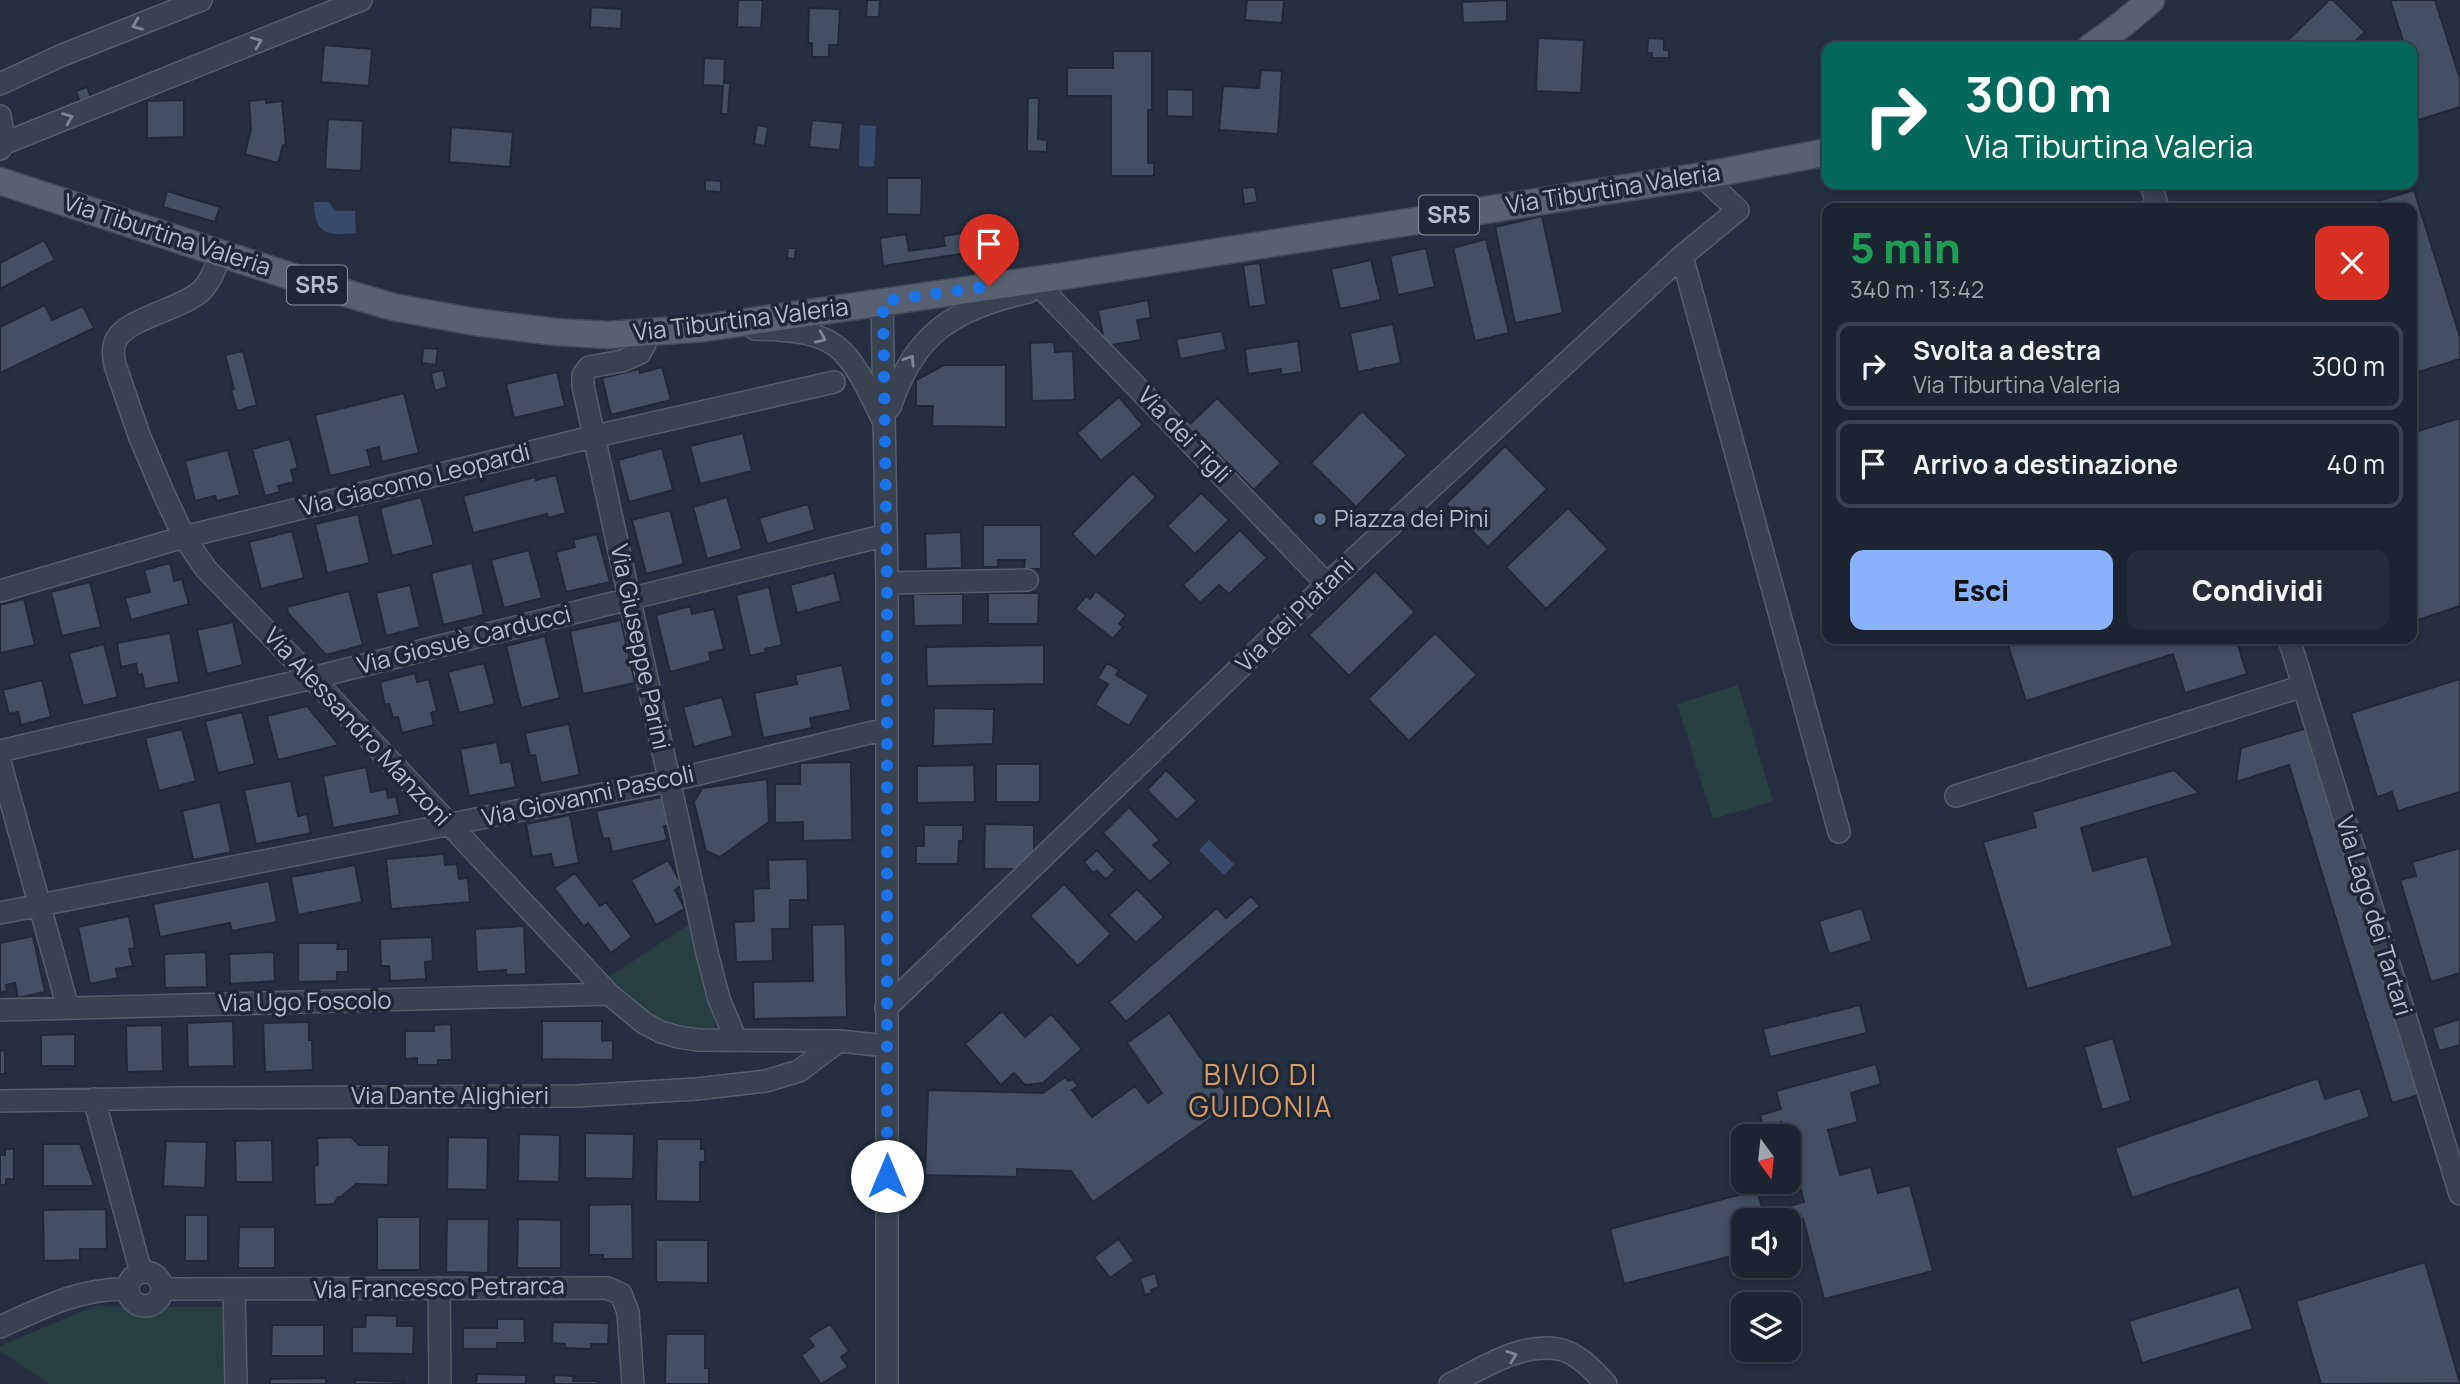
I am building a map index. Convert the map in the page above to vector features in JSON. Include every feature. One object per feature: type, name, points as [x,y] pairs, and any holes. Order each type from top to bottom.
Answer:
[{"type":"main road","points":[[2104,42],[2151,0]]},
{"type":"main road","name":"Via Tiburtina Valeria","points":[[0,181],[393,307],[590,335],[645,334],[705,328],[1070,275],[1702,176],[1822,153]]},
{"type":"street","points":[[0,84],[60,56],[201,0]]},
{"type":"street","points":[[0,116],[2,146],[361,0]]},
{"type":"street","name":"Via dei Platani","points":[[886,1008],[1327,584],[1682,256],[1738,210],[1702,176]]},
{"type":"street","name":"Via Alessandro Manzoni","points":[[221,253],[202,290],[186,301],[128,328],[119,335],[114,346],[115,365],[136,427],[184,537],[206,569],[609,994],[644,1023],[661,1032],[688,1039],[839,1041]]},
{"type":"street","points":[[1682,256],[1839,832]]},
{"type":"street","points":[[884,423],[902,373],[914,354],[932,336],[975,308],[1041,288],[1070,275]]},
{"type":"street","name":"Via dei Tigli","points":[[1041,288],[1327,584]]},
{"type":"street","points":[[883,301],[887,583],[887,1384]]},
{"type":"street","points":[[705,328],[789,330],[815,334],[825,339],[842,351],[857,369],[884,423]]},
{"type":"street","name":"Via Giuseppe Parini","points":[[645,334],[645,344],[640,353],[622,361],[595,365],[586,370],[583,386],[707,953],[722,1008],[736,1040]]},
{"type":"street","name":"Via Giacomo Leopardi","points":[[0,591],[184,537],[596,436],[834,382]]},
{"type":"street","name":"Via Giosuè Carducci","points":[[0,751],[312,678],[886,535]]},
{"type":"street","points":[[887,583],[1027,580]]},
{"type":"street","name":"Via Lago dei Tartari","points":[[2290,644],[2460,1194]]},
{"type":"street","points":[[1956,796],[2303,686]]},
{"type":"street","name":"Via Giovanni Pascoli","points":[[0,912],[669,780],[887,729]]},
{"type":"street","points":[[0,762],[68,1008]]},
{"type":"street","name":"Via Ugo Foscolo","points":[[0,1010],[609,994]]},
{"type":"street","points":[[839,1041],[887,1046]]},
{"type":"street","name":"Via Dante Alighieri","points":[[0,1101],[577,1096],[695,1089],[782,1077],[809,1065],[839,1041]]},
{"type":"street","points":[[94,1099],[141,1272]]},
{"type":"street","points":[[141,1272],[152,1272],[160,1279],[163,1289],[154,1304],[145,1307],[130,1298],[127,1289],[131,1278],[141,1272]]},
{"type":"street","name":"Via Francesco Petrarca","points":[[163,1289],[234,1291],[595,1287],[615,1290],[625,1299],[628,1312],[633,1384]]},
{"type":"street","points":[[439,1288],[440,1384]]},
{"type":"street","points":[[0,1327],[58,1301],[97,1290],[127,1289]]},
{"type":"street","points":[[234,1291],[236,1384]]},
{"type":"street","points":[[1450,1384],[1511,1356],[1546,1348],[1570,1353],[1606,1384]]},
{"type":"green space","points":[[1738,685],[1773,801],[1713,819],[1677,704]]},
{"type":"green space","points":[[694,921],[717,1034],[658,1021],[609,977]]},
{"type":"green space","points":[[95,1306],[223,1307],[225,1384],[50,1384],[0,1351],[0,1346]]},
{"type":"water","points":[[860,125],[876,126],[874,167],[859,166]]},
{"type":"water","points":[[314,202],[329,202],[335,211],[355,211],[356,233],[338,234],[325,231],[317,221]]},
{"type":"water","points":[[1209,840],[1234,864],[1224,875],[1199,850]]},
{"type":"building","points":[[738,0],[763,0],[761,28],[737,27]]},
{"type":"building","points":[[867,0],[880,0],[879,17],[866,17]]},
{"type":"building","points":[[1247,0],[1284,0],[1282,23],[1245,20]]},
{"type":"building","points":[[1507,0],[1507,21],[1463,23],[1462,2]]},
{"type":"building","points":[[2329,0],[2333,0],[2365,32],[2354,42],[2286,42]]},
{"type":"building","points":[[2390,0],[2435,0],[2460,79],[2460,107],[2417,120],[2417,42],[2403,42]]},
{"type":"building","points":[[591,7],[622,9],[621,29],[590,27]]},
{"type":"building","points":[[809,8],[840,9],[838,45],[829,45],[829,57],[812,57],[812,43],[808,43]]},
{"type":"building","points":[[1538,38],[1584,40],[1581,93],[1536,91]]},
{"type":"building","points":[[1648,38],[1664,39],[1664,50],[1669,50],[1669,58],[1652,58],[1652,53],[1647,53]]},
{"type":"building","points":[[324,45],[372,49],[369,86],[321,82]]},
{"type":"building","points":[[1113,51],[1152,51],[1152,110],[1148,110],[1148,163],[1154,163],[1154,176],[1111,176],[1111,96],[1067,96],[1067,68],[1113,68]]},
{"type":"building","points":[[704,58],[725,59],[724,83],[730,83],[728,114],[721,114],[723,86],[703,85]]},
{"type":"building","points":[[1261,70],[1282,71],[1278,134],[1219,130],[1223,86],[1259,88]]},
{"type":"building","points":[[87,87],[91,98],[80,102],[76,91]]},
{"type":"building","points":[[1167,89],[1193,90],[1193,117],[1167,116]]},
{"type":"building","points":[[1028,98],[1039,98],[1038,139],[1047,140],[1047,152],[1027,151]]},
{"type":"building","points":[[266,99],[266,103],[282,101],[286,146],[283,145],[278,163],[245,154],[251,129],[249,101]]},
{"type":"building","points":[[184,100],[184,137],[147,138],[147,101]]},
{"type":"building","points":[[328,119],[363,121],[361,171],[325,169]]},
{"type":"building","points":[[812,120],[843,123],[840,150],[809,147]]},
{"type":"building","points":[[757,125],[768,127],[765,146],[754,144]]},
{"type":"building","points":[[451,127],[513,132],[510,167],[449,162]]},
{"type":"building","points":[[887,178],[922,178],[921,215],[887,214]]},
{"type":"building","points":[[705,180],[721,181],[721,192],[705,191]]},
{"type":"building","points":[[1255,187],[1258,202],[1244,204],[1242,188]]},
{"type":"building","points":[[2414,190],[2460,337],[2460,359],[2417,372],[2417,203],[2371,203]]},
{"type":"building","points":[[167,191],[220,207],[215,222],[163,207]]},
{"type":"building","points":[[1542,216],[1563,313],[1515,323],[1495,227]]},
{"type":"building","points":[[995,228],[998,248],[883,266],[880,238],[906,234],[909,251],[945,246],[943,236]]},
{"type":"building","points":[[1486,239],[1509,333],[1475,341],[1453,248]]},
{"type":"building","points":[[44,240],[55,260],[0,289],[0,263]]},
{"type":"building","points":[[788,248],[796,248],[795,259],[787,258]]},
{"type":"building","points":[[1426,248],[1435,287],[1398,295],[1390,256]]},
{"type":"building","points":[[1371,260],[1381,300],[1340,309],[1331,269]]},
{"type":"building","points":[[1260,263],[1266,305],[1249,307],[1243,265]]},
{"type":"building","points":[[1148,300],[1151,318],[1137,320],[1141,340],[1105,346],[1098,310]]},
{"type":"building","points":[[45,305],[52,320],[83,306],[94,328],[0,373],[0,327]]},
{"type":"building","points":[[1393,324],[1401,363],[1358,372],[1350,333]]},
{"type":"building","points":[[1222,331],[1226,350],[1180,359],[1176,339]]},
{"type":"building","points":[[1298,341],[1302,372],[1281,375],[1281,369],[1248,374],[1245,349]]},
{"type":"building","points":[[1054,342],[1055,352],[1073,351],[1075,400],[1032,401],[1030,343]]},
{"type":"building","points":[[423,348],[438,349],[436,365],[422,363]]},
{"type":"building","points":[[243,351],[257,405],[237,411],[225,355]]},
{"type":"building","points":[[944,365],[1006,365],[1006,427],[932,426],[933,406],[916,406],[916,380]]},
{"type":"building","points":[[662,367],[671,400],[611,415],[602,378],[639,369],[640,373]]},
{"type":"building","points":[[443,370],[447,387],[435,391],[431,373]]},
{"type":"building","points":[[557,372],[565,406],[514,418],[506,384]]},
{"type":"building","points":[[404,393],[419,453],[382,462],[379,447],[367,450],[371,466],[330,476],[315,415]]},
{"type":"building","points":[[1119,397],[1143,425],[1101,461],[1077,433]]},
{"type":"building","points":[[1217,398],[1281,463],[1254,490],[1189,425]]},
{"type":"building","points":[[1362,411],[1407,455],[1356,507],[1311,463]]},
{"type":"building","points":[[2460,418],[2460,606],[2417,620],[2417,431]]},
{"type":"building","points":[[743,433],[752,471],[700,484],[690,446]]},
{"type":"building","points":[[290,439],[298,468],[291,470],[294,482],[278,486],[280,492],[265,496],[252,449]]},
{"type":"building","points":[[1505,446],[1547,489],[1488,547],[1446,504]]},
{"type":"building","points":[[662,448],[673,490],[629,502],[618,460]]},
{"type":"building","points":[[228,450],[240,495],[217,501],[215,496],[195,501],[185,461]]},
{"type":"building","points":[[1133,473],[1156,497],[1095,557],[1072,534]]},
{"type":"building","points":[[556,475],[566,513],[548,518],[547,514],[473,533],[463,496],[535,477],[536,480]]},
{"type":"building","points":[[1201,493],[1229,520],[1195,554],[1167,526]]},
{"type":"building","points":[[421,497],[434,545],[392,556],[380,508]]},
{"type":"building","points":[[727,497],[742,549],[707,559],[693,507]]},
{"type":"building","points":[[808,504],[815,530],[767,544],[759,518]]},
{"type":"building","points":[[1568,508],[1608,549],[1546,609],[1506,567]]},
{"type":"building","points":[[670,510],[684,564],[646,574],[632,520]]},
{"type":"building","points":[[358,514],[370,563],[327,573],[315,524]]},
{"type":"building","points":[[983,525],[1041,525],[1041,569],[1024,569],[1025,560],[998,560],[998,567],[983,567]]},
{"type":"building","points":[[1240,530],[1267,558],[1229,594],[1219,585],[1200,603],[1183,585]]},
{"type":"building","points":[[292,531],[304,578],[261,589],[249,542]]},
{"type":"building","points":[[961,532],[962,568],[926,569],[925,534]]},
{"type":"building","points":[[597,534],[610,582],[566,592],[556,552],[575,547],[573,540]]},
{"type":"building","points":[[529,550],[542,598],[504,608],[491,560]]},
{"type":"building","points":[[170,563],[174,581],[182,579],[189,604],[131,620],[125,598],[150,592],[144,570]]},
{"type":"building","points":[[472,563],[484,615],[443,625],[431,573]]},
{"type":"building","points":[[1375,571],[1415,612],[1349,676],[1309,635]]},
{"type":"building","points":[[834,573],[841,601],[797,613],[790,585]]},
{"type":"building","points":[[90,582],[101,627],[62,636],[51,592]]},
{"type":"building","points":[[410,585],[420,627],[386,636],[376,593]]},
{"type":"building","points":[[769,587],[782,645],[750,656],[736,595]]},
{"type":"building","points":[[349,591],[363,645],[326,655],[288,613],[287,607]]},
{"type":"building","points":[[1096,591],[1126,615],[1119,624],[1123,627],[1113,639],[1075,609],[1086,596],[1090,599]]},
{"type":"building","points":[[988,593],[1039,593],[1038,624],[988,624]]},
{"type":"building","points":[[913,594],[963,594],[963,625],[914,626]]},
{"type":"building","points":[[24,599],[35,645],[0,653],[0,605]]},
{"type":"building","points":[[690,606],[692,614],[714,609],[724,649],[709,653],[711,661],[670,672],[656,615]]},
{"type":"building","points":[[621,620],[635,683],[583,694],[570,631]]},
{"type":"building","points":[[233,622],[243,665],[207,674],[197,630]]},
{"type":"building","points":[[170,633],[179,682],[145,689],[142,674],[138,675],[136,664],[121,667],[117,643]]},
{"type":"building","points":[[1435,633],[1477,675],[1409,741],[1368,699]]},
{"type":"building","points":[[545,636],[560,698],[521,708],[506,646]]},
{"type":"building","points":[[104,644],[118,697],[83,706],[69,653]]},
{"type":"building","points":[[2008,644],[2238,644],[2247,674],[2185,693],[2173,654],[2026,701]]},
{"type":"building","points":[[1044,645],[1044,684],[927,686],[926,647]]},
{"type":"building","points":[[484,663],[495,704],[459,713],[448,672]]},
{"type":"building","points":[[1107,663],[1119,670],[1116,675],[1149,695],[1129,726],[1095,705],[1108,684],[1098,678]]},
{"type":"building","points":[[842,665],[851,710],[810,718],[812,728],[763,738],[754,693],[797,684],[795,675]]},
{"type":"building","points":[[415,673],[417,682],[429,679],[437,711],[431,713],[434,725],[402,733],[398,717],[393,718],[389,704],[385,705],[380,682]]},
{"type":"building","points":[[2460,679],[2460,792],[2398,811],[2392,792],[2377,797],[2351,713]]},
{"type":"building","points":[[42,680],[51,717],[21,725],[18,712],[9,714],[3,690]]},
{"type":"building","points":[[722,697],[733,736],[694,747],[683,707]]},
{"type":"building","points":[[307,706],[339,745],[278,760],[267,716]]},
{"type":"building","points":[[934,708],[994,709],[993,744],[933,746]]},
{"type":"building","points":[[242,712],[255,764],[218,773],[205,721]]},
{"type":"building","points":[[569,724],[580,775],[541,783],[535,755],[530,756],[525,733]]},
{"type":"building","points":[[2307,728],[2419,1095],[2392,1103],[2289,765],[2236,782],[2241,748]]},
{"type":"building","points":[[182,729],[196,781],[159,791],[145,738]]},
{"type":"building","points":[[497,742],[501,763],[511,761],[516,787],[469,796],[460,749]]},
{"type":"building","points":[[851,762],[852,840],[803,841],[803,822],[775,823],[775,784],[800,784],[800,763]]},
{"type":"building","points":[[996,764],[1040,764],[1040,802],[996,802]]},
{"type":"building","points":[[974,765],[975,802],[917,803],[917,766]]},
{"type":"building","points":[[366,767],[371,792],[386,789],[388,798],[396,796],[400,815],[333,828],[323,776]]},
{"type":"building","points":[[1166,770],[1197,801],[1177,820],[1147,790]]},
{"type":"building","points":[[2174,770],[2199,793],[2081,828],[2093,871],[2147,856],[2173,946],[2027,989],[1983,842],[2036,827],[2032,812]]},
{"type":"building","points":[[767,779],[769,822],[720,857],[706,851],[694,802],[702,788]]},
{"type":"building","points":[[291,781],[298,816],[307,814],[311,833],[256,844],[244,790]]},
{"type":"building","points":[[662,797],[669,825],[664,826],[667,840],[612,852],[609,838],[603,839],[596,811]]},
{"type":"building","points":[[220,802],[231,852],[193,860],[182,811]]},
{"type":"building","points":[[1129,807],[1160,840],[1153,845],[1171,863],[1150,882],[1103,833]]},
{"type":"building","points":[[570,815],[579,863],[554,868],[551,854],[532,857],[526,824]]},
{"type":"building","points":[[985,824],[1034,825],[1034,854],[1017,869],[984,869]]},
{"type":"building","points":[[924,825],[963,825],[958,864],[916,864],[916,846],[924,846]]},
{"type":"building","points":[[2460,848],[2460,973],[2431,982],[2400,880],[2416,876],[2412,862]]},
{"type":"building","points":[[1097,850],[1115,870],[1106,880],[1097,870],[1093,873],[1084,862]]},
{"type":"building","points":[[444,854],[445,865],[457,864],[459,879],[468,878],[470,902],[391,909],[386,859]]},
{"type":"building","points":[[807,859],[808,900],[790,900],[790,929],[772,929],[773,961],[736,962],[734,922],[754,921],[753,889],[769,888],[768,860]]},
{"type":"building","points":[[668,860],[682,885],[675,890],[685,909],[656,925],[631,880]]},
{"type":"building","points":[[355,865],[362,902],[298,915],[291,877]]},
{"type":"building","points":[[575,873],[600,906],[606,902],[632,937],[611,953],[588,923],[584,927],[554,888]]},
{"type":"building","points":[[269,881],[277,922],[232,931],[230,923],[160,937],[153,904]]},
{"type":"building","points":[[1064,884],[1111,934],[1078,966],[1030,916]]},
{"type":"building","points":[[1137,889],[1164,917],[1136,943],[1109,915]]},
{"type":"building","points":[[1251,896],[1260,906],[1126,1022],[1109,1002],[1217,908],[1226,918]]},
{"type":"building","points":[[1862,908],[1872,941],[1829,954],[1819,921]]},
{"type":"building","points":[[129,916],[135,948],[129,949],[133,966],[116,969],[118,978],[90,984],[78,927]]},
{"type":"building","points":[[845,924],[847,1017],[754,1019],[753,982],[813,981],[812,925]]},
{"type":"building","points":[[524,926],[526,974],[506,975],[506,970],[477,972],[475,929]]},
{"type":"building","points":[[33,936],[45,992],[18,998],[15,983],[6,985],[7,991],[0,993],[0,943]]},
{"type":"building","points":[[432,937],[433,961],[425,962],[426,979],[390,981],[389,966],[381,966],[380,939]]},
{"type":"building","points":[[298,943],[338,943],[337,949],[348,949],[348,972],[337,972],[337,981],[298,982]]},
{"type":"building","points":[[206,952],[207,987],[165,988],[164,954]]},
{"type":"building","points":[[274,952],[275,981],[230,984],[229,954]]},
{"type":"building","points":[[1860,1005],[1867,1033],[1770,1057],[1763,1029]]},
{"type":"building","points":[[1002,1011],[1025,1037],[1051,1014],[1082,1049],[1043,1083],[1025,1085],[1014,1073],[1001,1085],[965,1044]]},
{"type":"building","points":[[1169,1013],[1233,1103],[1093,1202],[1071,1171],[1017,1169],[1017,1177],[925,1175],[928,1090],[1043,1093],[1065,1077],[1068,1081],[1073,1079],[1078,1086],[1072,1090],[1092,1117],[1135,1086],[1148,1103],[1162,1093],[1127,1043]]},
{"type":"building","points":[[2460,1019],[2460,1045],[2439,1051],[2432,1028]]},
{"type":"building","points":[[233,1021],[234,1066],[188,1067],[187,1023]]},
{"type":"building","points":[[542,1021],[602,1021],[602,1041],[613,1040],[613,1060],[542,1059]]},
{"type":"building","points":[[309,1022],[313,1070],[265,1072],[263,1023]]},
{"type":"building","points":[[451,1024],[452,1060],[438,1060],[438,1065],[417,1065],[417,1058],[405,1059],[405,1031],[434,1031],[434,1025]]},
{"type":"building","points":[[162,1025],[163,1071],[127,1072],[126,1026]]},
{"type":"building","points":[[75,1034],[75,1066],[41,1066],[41,1035]]},
{"type":"building","points":[[2113,1038],[2131,1101],[2102,1110],[2084,1047]]},
{"type":"building","points":[[0,1050],[5,1051],[5,1074],[0,1074]]},
{"type":"building","points":[[1876,1064],[1881,1084],[1851,1093],[1858,1122],[1828,1130],[1840,1175],[1871,1167],[1878,1193],[1910,1185],[1933,1271],[1824,1299],[1801,1220],[1801,1208],[1782,1208],[1804,1202],[1801,1190],[1801,1124],[1762,1124],[1760,1115],[1781,1109],[1776,1091]]},
{"type":"building","points":[[2318,1078],[2325,1099],[2360,1088],[2370,1117],[2132,1198],[2115,1148]]},
{"type":"building","points":[[585,1133],[634,1134],[633,1179],[585,1178]]},
{"type":"building","points":[[519,1134],[560,1135],[559,1182],[518,1181]]},
{"type":"building","points":[[351,1137],[359,1145],[389,1145],[388,1185],[356,1184],[338,1197],[334,1204],[315,1205],[314,1166],[318,1165],[317,1138]]},
{"type":"building","points":[[448,1137],[488,1138],[487,1190],[447,1189]]},
{"type":"building","points":[[657,1139],[701,1139],[701,1149],[705,1149],[705,1162],[700,1162],[700,1202],[656,1201]]},
{"type":"building","points":[[272,1140],[273,1182],[236,1182],[235,1141]]},
{"type":"building","points":[[166,1141],[207,1142],[205,1188],[163,1186]]},
{"type":"building","points":[[43,1144],[80,1144],[94,1186],[43,1186]]},
{"type":"building","points":[[5,1149],[14,1149],[14,1179],[6,1179],[6,1185],[0,1185],[0,1155],[5,1155]]},
{"type":"building","points":[[1742,1194],[1758,1194],[1762,1208],[1731,1208],[1731,1256],[1624,1284],[1610,1229]]},
{"type":"building","points":[[632,1204],[633,1259],[603,1259],[603,1255],[589,1255],[589,1205]]},
{"type":"building","points":[[106,1209],[107,1249],[80,1249],[80,1260],[44,1261],[43,1210]]},
{"type":"building","points":[[185,1215],[208,1215],[208,1261],[185,1261]]},
{"type":"building","points":[[377,1217],[420,1217],[420,1270],[377,1270]]},
{"type":"building","points":[[447,1219],[489,1219],[488,1273],[446,1272]]},
{"type":"building","points":[[518,1219],[561,1220],[561,1268],[517,1268]]},
{"type":"building","points":[[239,1227],[275,1227],[275,1268],[238,1268]]},
{"type":"building","points":[[1119,1239],[1134,1261],[1110,1278],[1094,1257]]},
{"type":"building","points":[[656,1240],[708,1240],[708,1283],[656,1282]]},
{"type":"building","points":[[2425,1262],[2460,1383],[2321,1384],[2296,1301]]},
{"type":"building","points":[[1155,1273],[1159,1287],[1145,1295],[1140,1278]]},
{"type":"building","points":[[2239,1287],[2253,1329],[2142,1363],[2129,1321]]},
{"type":"building","points":[[366,1315],[397,1316],[397,1326],[414,1326],[413,1354],[352,1353],[352,1327],[365,1327]]},
{"type":"building","points":[[497,1319],[524,1319],[525,1343],[497,1343],[497,1349],[463,1349],[463,1328],[497,1328]]},
{"type":"building","points":[[553,1322],[609,1323],[608,1344],[591,1344],[591,1349],[565,1348],[565,1344],[552,1343]]},
{"type":"building","points":[[830,1324],[849,1351],[841,1357],[848,1367],[821,1384],[801,1355],[814,1346],[808,1338]]},
{"type":"building","points":[[272,1325],[324,1325],[324,1356],[271,1356]]},
{"type":"building","points":[[666,1334],[705,1334],[705,1368],[709,1368],[709,1384],[665,1384]]},
{"type":"building","points":[[477,1374],[526,1375],[526,1384],[476,1384]]},
{"type":"building","points":[[554,1375],[574,1376],[573,1381],[598,1381],[598,1384],[554,1384]]},
{"type":"building","points":[[326,1378],[326,1384],[270,1384],[270,1379]]},
{"type":"building","points":[[355,1380],[405,1382],[405,1384],[355,1384]]},
{"type":"place","name":"Piazza dei Pini","points":[[1320,519]]},
{"type":"district","name":"BIVIO DI GUIDONIA","points":[[1261,1091]]},
{"type":"route","points":[[887,1176],[887,583],[883,301],[989,286]]}]
